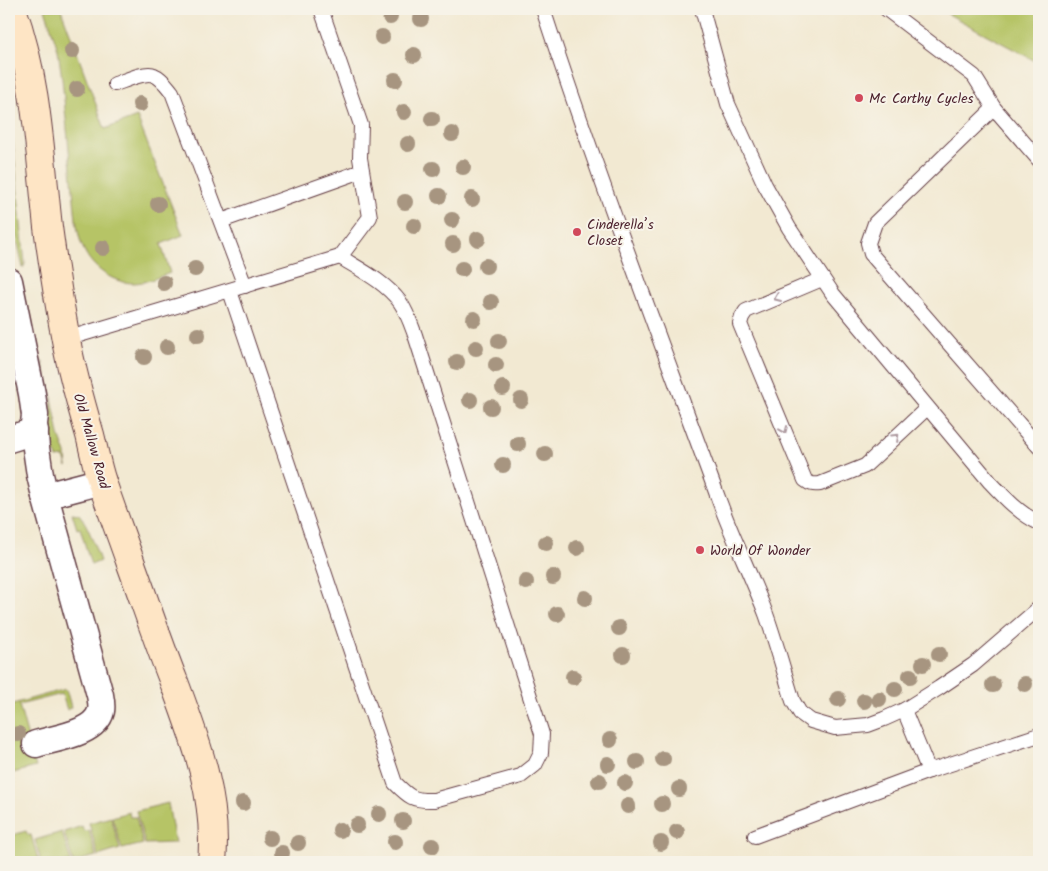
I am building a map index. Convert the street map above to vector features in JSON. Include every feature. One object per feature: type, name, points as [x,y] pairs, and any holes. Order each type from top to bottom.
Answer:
[{"type":"street","name":"Old Mallow Road","points":[[12,9],[30,77],[49,229],[66,339],[76,385],[102,481],[166,663],[196,740],[205,775],[213,826],[214,846],[212,862]]},
{"type":"street","points":[[9,281],[32,394],[38,461],[45,496],[102,708],[98,719],[90,726],[79,732],[36,744]]},
{"type":"street","points":[[9,439],[35,431]]},
{"type":"street","points":[[45,496],[102,481]]},
{"type":"lane","points":[[66,339],[340,257],[370,217],[360,158],[361,125],[321,9]]},
{"type":"lane","points":[[543,9],[630,261],[721,506],[766,616],[792,701],[800,713],[811,721],[835,728],[868,725],[884,719],[904,710],[973,665],[1039,608]]},
{"type":"lane","points":[[702,9],[728,104],[770,193],[789,228],[822,279],[927,408],[1003,496],[1019,511],[1039,523]]},
{"type":"lane","points":[[886,9],[971,72],[994,108],[1039,160]]},
{"type":"lane","points":[[115,84],[148,73],[162,80],[172,92],[245,286]]},
{"type":"lane","points":[[994,108],[875,224],[868,243],[872,254],[1039,447]]},
{"type":"lane","points":[[222,221],[362,171]]},
{"type":"lane","points":[[230,291],[395,783],[408,796],[421,800],[434,800],[521,776],[535,765],[541,753],[542,734],[415,335],[405,310],[393,294],[375,279],[340,257]]},
{"type":"lane","points":[[822,279],[746,310],[740,324],[805,480],[814,485],[820,484],[865,466],[927,408]]},
{"type":"lane","points":[[904,710],[929,771]]},
{"type":"lane","points":[[755,836],[929,771],[1039,735]]},
{"type":"green space","points":[[45,9],[61,9],[105,129],[137,117],[183,235],[161,244],[170,273],[138,283],[125,282],[104,273],[92,263],[84,250],[76,220],[58,50]]},
{"type":"green space","points":[[939,9],[1039,9],[1039,63]]},
{"type":"green space","points":[[9,104],[25,264],[23,268],[13,220],[9,155]]},
{"type":"green space","points":[[52,398],[59,435],[66,454],[67,467],[64,457],[57,458],[48,435]]},
{"type":"green space","points":[[72,513],[79,514],[83,519],[100,561],[91,565],[80,528],[77,529]]},
{"type":"green space","points":[[66,689],[71,707],[67,710],[62,694],[19,705],[36,767],[9,774],[9,705]]},
{"type":"green space","points":[[168,803],[175,843],[145,844],[136,811]]},
{"type":"green space","points":[[129,812],[130,817],[136,817],[143,844],[122,849],[112,817]]},
{"type":"green space","points":[[111,817],[120,849],[98,856],[89,823]]},
{"type":"green space","points":[[82,826],[84,831],[89,830],[96,856],[73,862],[64,832]]},
{"type":"green space","points":[[26,831],[28,835],[31,835],[39,862],[11,862],[9,836]]},
{"type":"green space","points":[[62,832],[71,862],[41,862],[35,840]]},
{"type":"place","name":"Mc Carthy Cycles","points":[[859,98]]},
{"type":"place","name":"Cinderella’s Closet","points":[[577,232]]},
{"type":"place","name":"World Of Wonder","points":[[700,550]]}]
